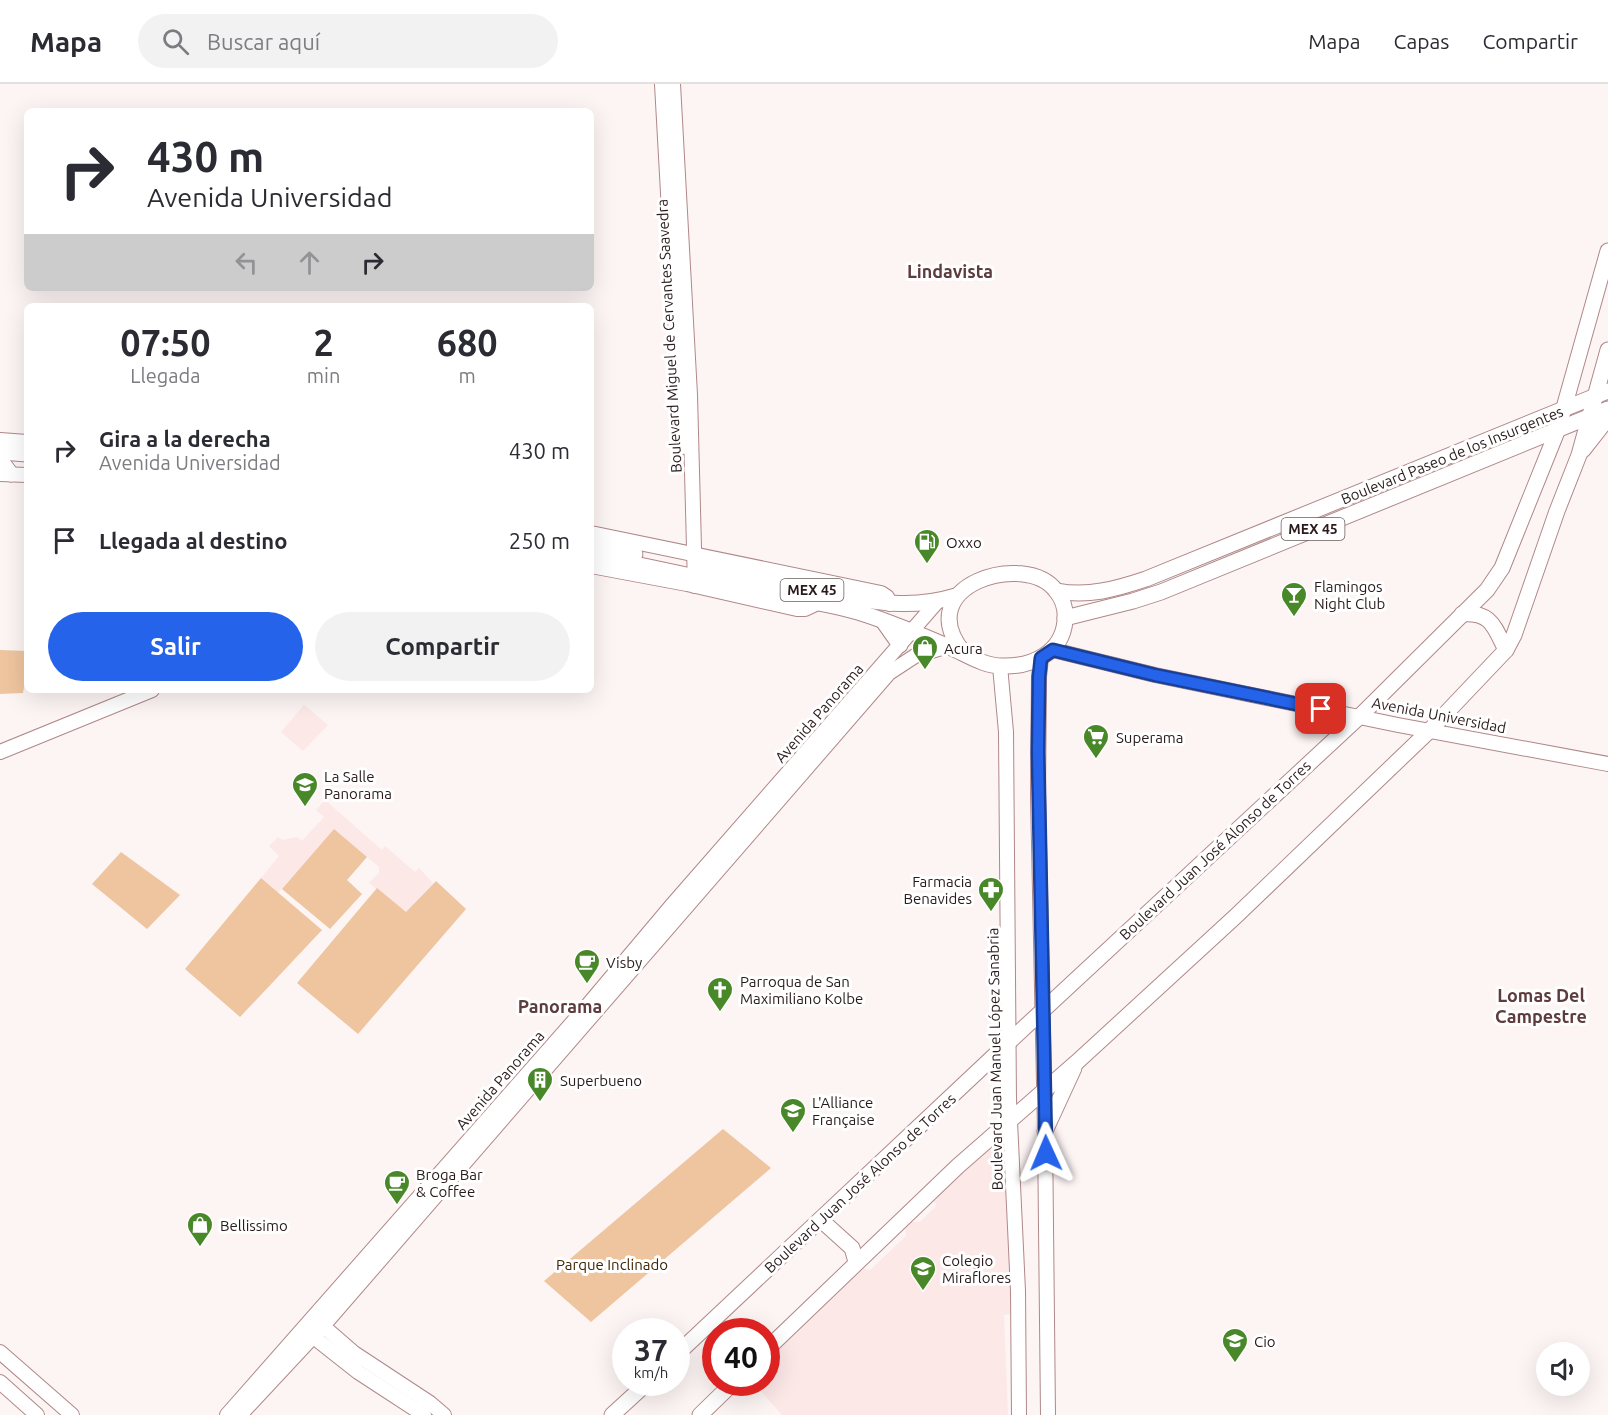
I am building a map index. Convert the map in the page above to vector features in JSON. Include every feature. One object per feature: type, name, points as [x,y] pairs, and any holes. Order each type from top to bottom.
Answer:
[{"type":"main road","name":"Boulevard Juan José Alonso de Torres","points":[[690,1342],[1359,717],[1487,590],[1502,568],[1541,466],[1558,429],[1608,251]]},
{"type":"main road","points":[[780,1336],[958,1166],[1044,1092],[1236,916],[1430,730],[1506,650],[1514,635],[1579,455],[1590,416],[1601,394],[1607,359]]},
{"type":"main road","name":"Boulevard Paseo de los Insurgentes","points":[[1057,591],[1072,594],[1092,593],[1116,589],[1146,579],[1601,394]]},
{"type":"main road","name":"Boulevard Paseo de los Insurgentes","points":[[1065,618],[1161,592],[1608,409]]},
{"type":"main road","points":[[1579,455],[1608,418]]},
{"type":"main road","points":[[1517,446],[1530,453],[1541,466]]},
{"type":"main road","points":[[3,465],[24,455]]},
{"type":"main road","points":[[3,465],[24,464]]},
{"type":"main road","name":"MEX 45","points":[[594,546],[692,570],[771,593],[820,602],[912,631],[964,653]]},
{"type":"main road","name":"MEX 45","points":[[594,555],[890,604],[916,605],[956,596]]},
{"type":"main road","points":[[1014,574],[1038,578],[1057,591],[1064,606],[1065,618],[1061,637],[1047,654],[1021,664],[1000,666],[979,661],[964,653],[954,640],[950,624],[951,605],[956,596],[970,584],[991,576],[1014,574]]},
{"type":"main road","points":[[1462,614],[1479,615],[1491,621],[1506,650]]},
{"type":"main road","points":[[883,621],[900,645]]},
{"type":"main road","points":[[1046,1131],[1077,1062]]},
{"type":"main road","points":[[821,1220],[852,1248],[856,1262]]},
{"type":"main road","points":[[612,1415],[633,1396]]},
{"type":"main road","points":[[700,1415],[720,1396]]},
{"type":"street","name":"Boulevard Miguel de Cervantes Saavedra","points":[[662,84],[692,570]]},
{"type":"street","name":"Boulevard Miguel de Cervantes Saavedra","points":[[673,84],[689,361],[692,570]]},
{"type":"street","points":[[0,440],[24,442]]},
{"type":"street","points":[[3,465],[24,474]]},
{"type":"street","points":[[594,534],[692,570]]},
{"type":"street","points":[[594,566],[692,570]]},
{"type":"street","name":"Avenida Panorama","points":[[318,1322],[937,602]]},
{"type":"street","name":"Avenida Panorama","points":[[227,1415],[318,1322],[889,673],[915,656],[948,646]]},
{"type":"street","points":[[1047,654],[1039,677],[1038,731],[1046,1131],[1048,1415]]},
{"type":"street","name":"Avenida Universidad","points":[[1047,654],[1608,764]]},
{"type":"street","name":"Boulevard Juan Manuel López Sanabria","points":[[1000,666],[1006,732],[1009,1043],[1019,1415]]},
{"type":"street","points":[[0,752],[146,693]]},
{"type":"street","points":[[318,1322],[354,1353],[430,1403],[444,1415]]},
{"type":"street","points":[[308,1333],[358,1372],[424,1415]]},
{"type":"street","name":"Avenida Panorama","points":[[240,1415],[308,1333]]},
{"type":"street","points":[[0,1352],[72,1415]]},
{"type":"street","points":[[0,1382],[37,1415]]},
{"type":"shaded area","points":[[304,705],[328,725],[303,751],[281,732]]},
{"type":"shaded area","points":[[325,800],[382,850],[385,846],[415,872],[419,868],[433,883],[406,912],[369,883],[379,873],[379,867],[334,829],[278,893],[261,878],[279,856],[269,846],[278,837],[282,840],[297,837],[302,841],[324,817],[316,810]]},
{"type":"shaded area","name":"Colegio Miraflores","points":[[995,1144],[1000,1144],[1005,1150],[1011,1314],[1004,1315],[1008,1415],[782,1415],[765,1396],[780,1396],[780,1345],[861,1268],[870,1270],[906,1236],[905,1226],[909,1222],[920,1222],[937,1205],[933,1200]]},
{"type":"green space","points":[[0,650],[24,651],[23,693],[0,694]]},
{"type":"green space","points":[[334,829],[367,857],[347,880],[362,894],[330,929],[282,889]]},
{"type":"green space","points":[[121,852],[180,895],[147,929],[92,884]]},
{"type":"green space","points":[[261,878],[322,930],[240,1017],[185,969]]},
{"type":"green space","points":[[436,881],[466,909],[358,1034],[297,983],[377,888],[406,912]]},
{"type":"green space","name":"Parque Inclinado","points":[[723,1129],[771,1168],[591,1322],[544,1281]]},
{"type":"place","name":"Oxxo","points":[[927,565]]},
{"type":"place","name":"Flamingos Night Club","points":[[1294,618]]},
{"type":"place","name":"Acura","points":[[925,671]]},
{"type":"place","name":"Superama","points":[[1096,760]]},
{"type":"place","name":"La Salle Panorama","points":[[305,808]]},
{"type":"place","name":"Farmacia Benavides","points":[[991,913]]},
{"type":"place","name":"Visby","points":[[587,985]]},
{"type":"place","name":"Parroqua de San Maximiliano Kolbe","points":[[720,1013]]},
{"type":"place","name":"Superbueno","points":[[540,1103]]},
{"type":"place","name":"L'Alliance Française","points":[[793,1134]]},
{"type":"place","name":"Broga Bar & Coffee","points":[[397,1206]]},
{"type":"place","name":"Bellissimo","points":[[200,1248]]},
{"type":"place","name":"Colegio Miraflores","points":[[923,1292]]},
{"type":"place","name":"Cio","points":[[1235,1364]]},
{"type":"district","name":"Lindavista","points":[[950,271]]},
{"type":"district","name":"Lomas Del Campestre","points":[[1541,1005]]},
{"type":"district","name":"Panorama","points":[[560,1006]]},
{"type":"route","points":[[1046,1153],[1038,752],[1041,658],[1053,650],[1155,675],[1321,709]]}]
